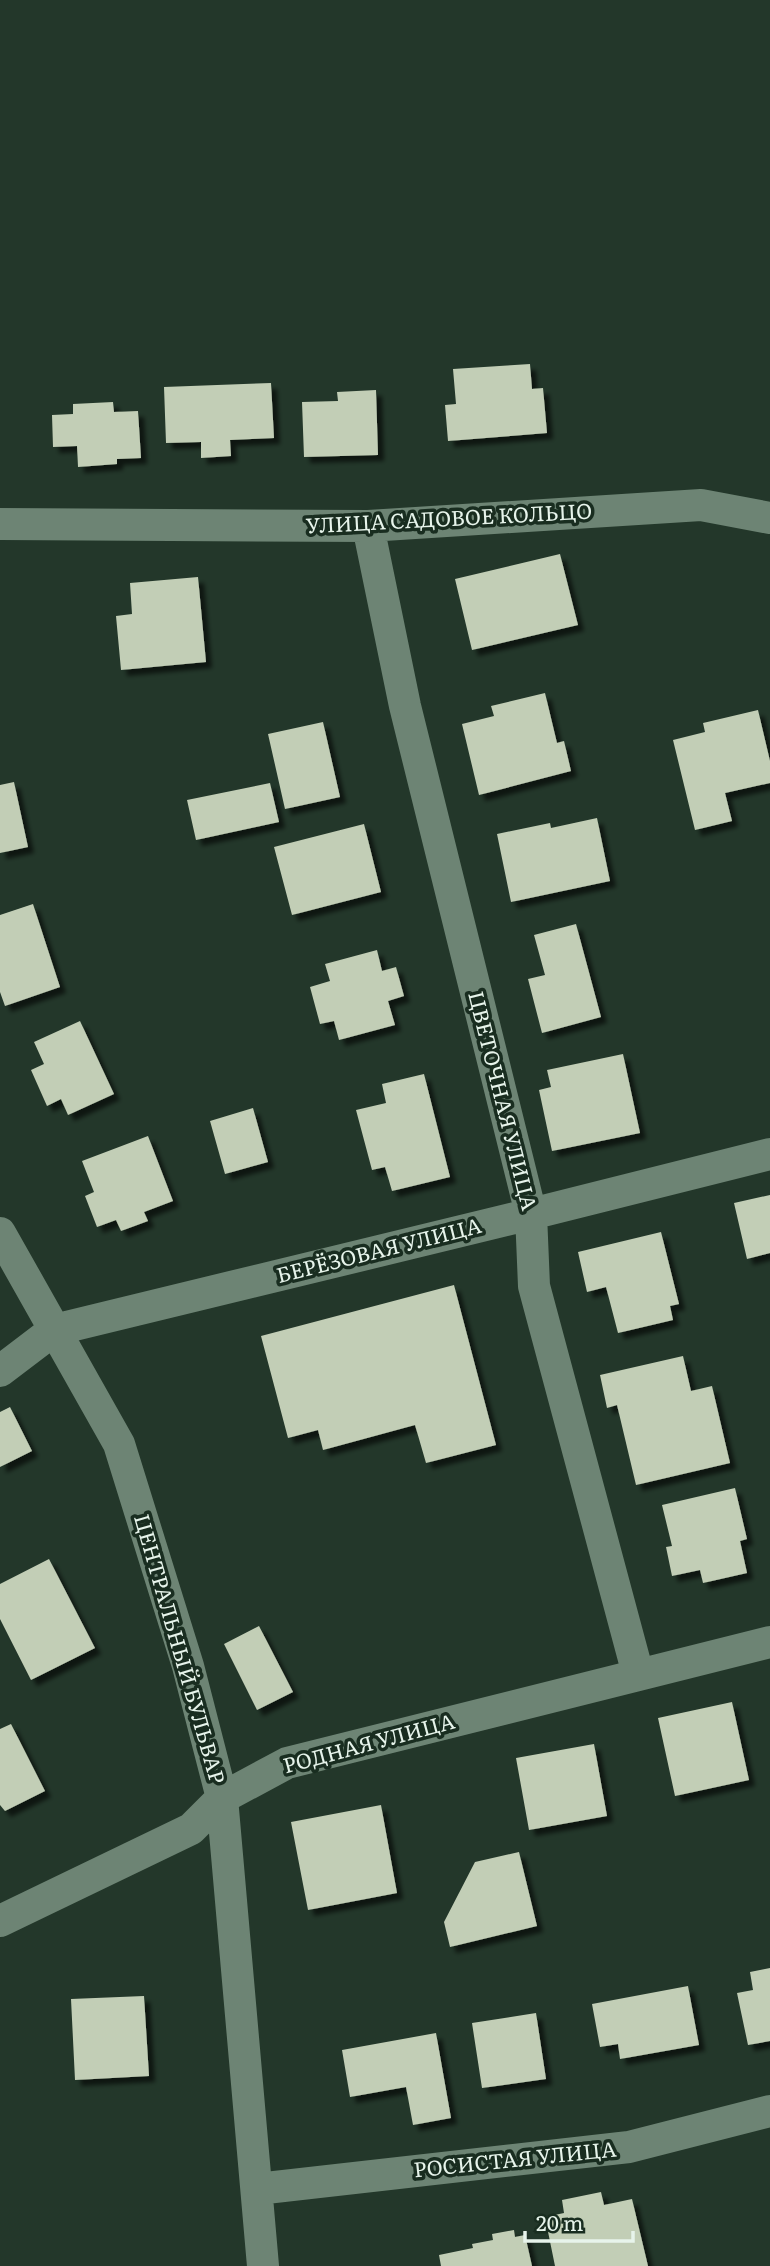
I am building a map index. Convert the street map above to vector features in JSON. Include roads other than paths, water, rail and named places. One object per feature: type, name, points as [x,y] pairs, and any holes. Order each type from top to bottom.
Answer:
[{"type":"street","name":"УЛИЦА САДОВОЕ КОЛЬЦО","points":[[0,524],[368,526],[701,505],[770,517]]},
{"type":"street","name":"ЦВЕТОЧНАЯ УЛИЦА","points":[[368,526],[404,706],[531,1214],[534,1286],[638,1674]]},
{"type":"street","name":"БЕРЁЗОВАЯ УЛИЦА","points":[[0,1371],[54,1330],[770,1154]]},
{"type":"street","name":"ЦЕНТРАЛЬНЫЙ БУЛЬВАР","points":[[0,1233],[119,1444],[188,1666],[222,1798],[263,2266]]},
{"type":"street","name":"РОДНАЯ УЛИЦА","points":[[0,1921],[191,1829],[222,1798],[287,1763],[770,1642]]},
{"type":"street","name":"РОСИСТАЯ УЛИЦА","points":[[257,2189],[629,2147],[770,2111]]}]
